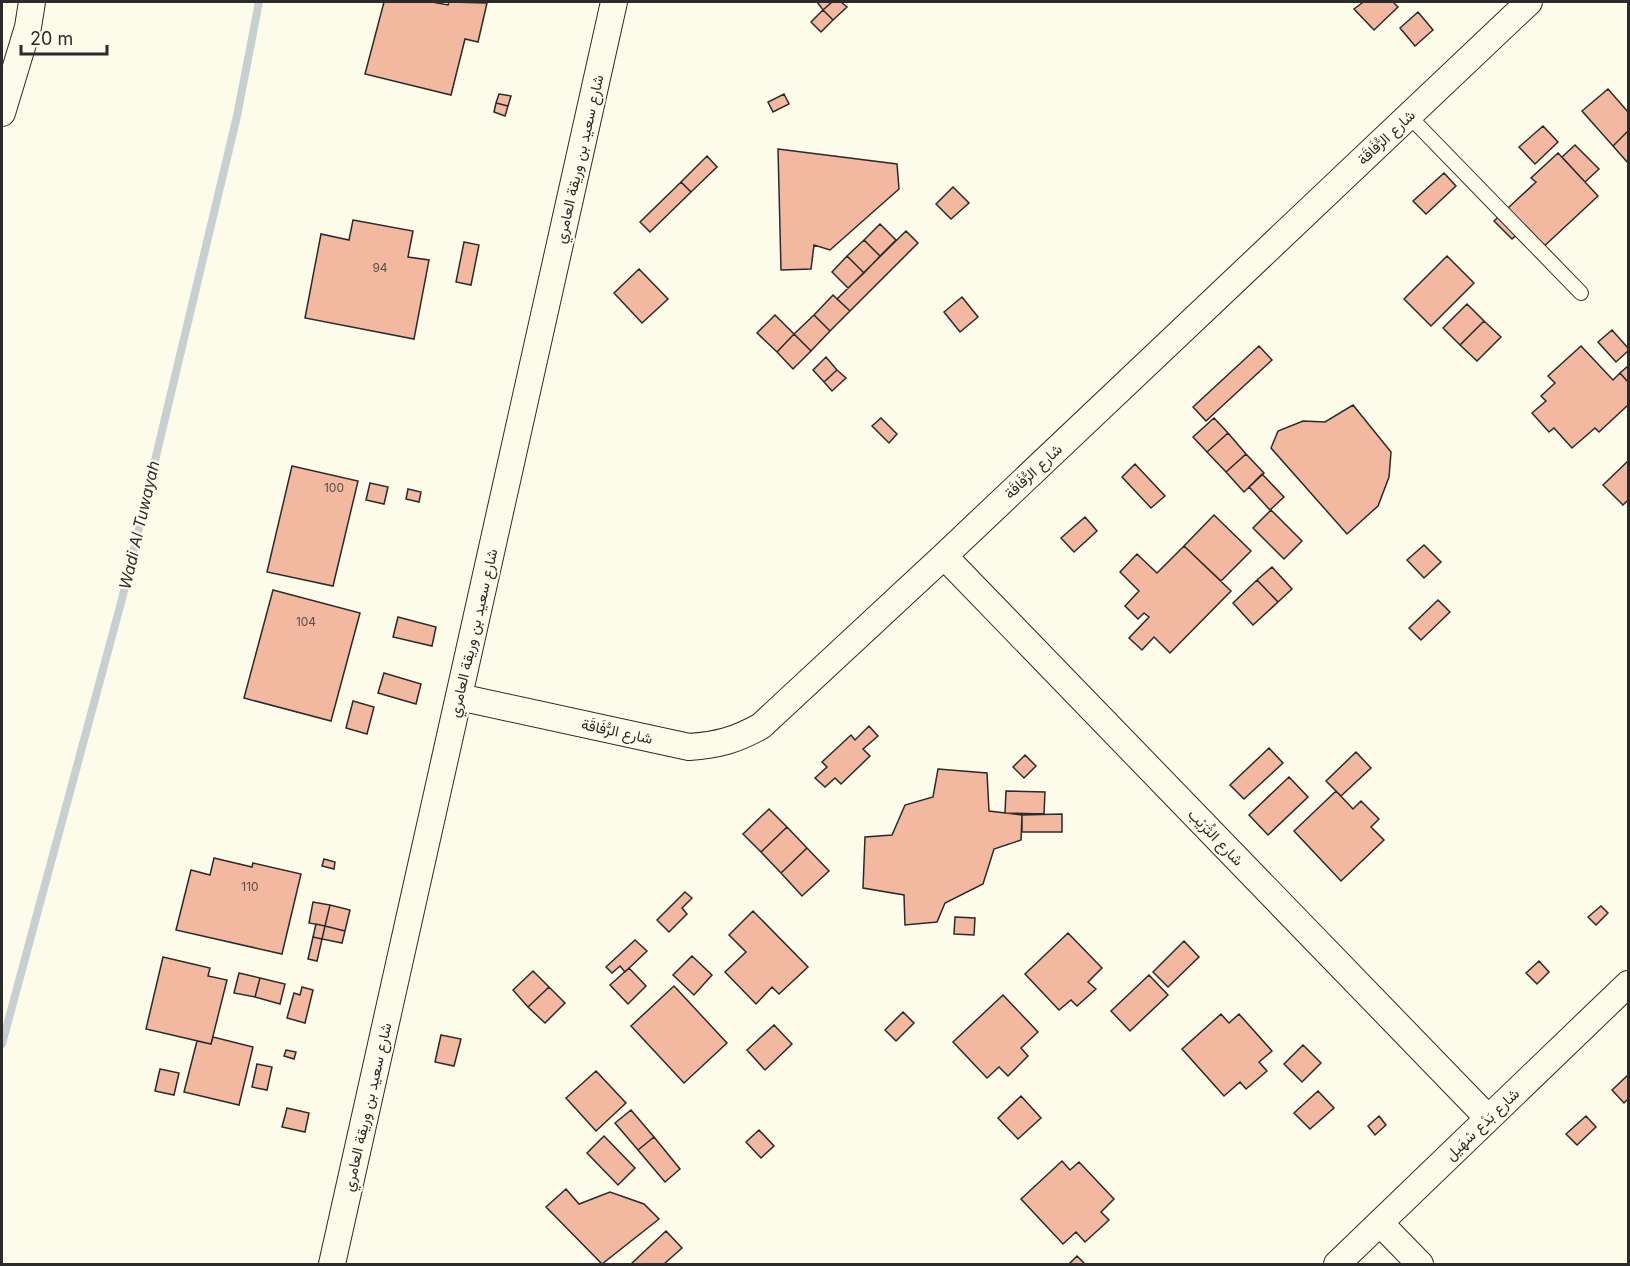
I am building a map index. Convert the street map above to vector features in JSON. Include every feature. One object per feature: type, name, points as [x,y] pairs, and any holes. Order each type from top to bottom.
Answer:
[{"type":"street","points":[[2,113],[28,27],[32,2]]},
{"type":"street","name":"شارع سعيد بن وريقة العامري","points":[[332,1264],[614,2]]},
{"type":"street","name":"شارع الرُّفَاقَة","points":[[459,697],[689,747],[715,745],[739,738],[761,726],[944,556],[1529,2]]},
{"type":"street","name":"شارع الثُرَيْب","points":[[944,556],[1488,1118]]},
{"type":"street","name":"شارع بَدْع سْهَيل","points":[[1336,1264],[1629,984]]},
{"type":"street","points":[[1380,1223],[1420,1264]]},
{"type":"lane","points":[[1409,116],[1581,293]]},
{"type":"building","points":[[384,2],[432,2],[448,5],[449,2],[487,3],[478,42],[465,39],[451,95],[365,74]]},
{"type":"building","points":[[817,2],[832,2],[823,10]]},
{"type":"building","points":[[832,2],[841,2],[847,7],[833,20],[823,10]]},
{"type":"building","points":[[1360,2],[1393,2],[1398,7],[1374,30],[1354,9],[1362,3]]},
{"type":"building","points":[[823,10],[833,20],[821,32],[811,22]]},
{"type":"building","points":[[1418,12],[1433,30],[1415,46],[1400,28]]},
{"type":"building","points":[[1608,89],[1628,112],[1628,131],[1613,146],[1582,111]]},
{"type":"building","points":[[499,94],[511,96],[508,106],[496,103]]},
{"type":"building","points":[[784,94],[789,104],[773,112],[768,102]]},
{"type":"building","points":[[496,103],[508,106],[505,116],[494,112]]},
{"type":"building","points":[[1543,126],[1558,142],[1535,164],[1519,147]]},
{"type":"building","points":[[1628,131],[1628,163],[1613,146]]},
{"type":"building","points":[[1575,145],[1599,169],[1585,182],[1562,157]]},
{"type":"building","points":[[778,149],[897,164],[899,189],[830,250],[814,245],[811,269],[781,270]]},
{"type":"building","points":[[1558,153],[1598,196],[1539,251],[1521,231],[1512,239],[1494,221],[1536,182],[1531,178]]},
{"type":"building","points":[[707,156],[717,167],[691,192],[681,182]]},
{"type":"building","points":[[1444,173],[1456,186],[1426,214],[1413,201]]},
{"type":"building","points":[[681,182],[691,192],[650,232],[640,222]]},
{"type":"building","points":[[953,187],[969,203],[951,219],[936,204]]},
{"type":"building","points":[[353,220],[413,231],[408,257],[429,260],[414,339],[305,318],[321,234],[349,240]]},
{"type":"building","points":[[880,224],[896,240],[880,256],[864,240]]},
{"type":"building","points":[[906,231],[918,243],[850,311],[837,299]]},
{"type":"building","points":[[864,240],[880,256],[864,273],[847,256]]},
{"type":"building","points":[[464,242],[479,245],[471,285],[456,282]]},
{"type":"building","points":[[847,256],[864,273],[848,288],[832,272]]},
{"type":"building","points":[[1447,256],[1474,283],[1431,326],[1404,299]]},
{"type":"building","points":[[639,269],[668,299],[642,323],[614,293]]},
{"type":"building","points":[[833,295],[850,311],[830,331],[814,315]]},
{"type":"building","points":[[962,297],[978,317],[960,332],[944,312]]},
{"type":"building","points":[[1467,304],[1484,321],[1460,345],[1443,328]]},
{"type":"building","points":[[775,315],[794,334],[777,352],[757,333]]},
{"type":"building","points":[[814,315],[830,331],[811,351],[794,334]]},
{"type":"building","points":[[1484,321],[1501,337],[1477,361],[1460,345]]},
{"type":"building","points":[[1612,330],[1628,348],[1628,351],[1616,362],[1598,342]]},
{"type":"building","points":[[794,334],[811,351],[793,369],[777,352]]},
{"type":"building","points":[[1259,346],[1272,360],[1206,421],[1193,407]]},
{"type":"building","points":[[1581,346],[1613,380],[1620,373],[1628,382],[1628,408],[1627,406],[1599,432],[1595,428],[1572,448],[1554,428],[1549,432],[1532,413],[1546,401],[1541,396],[1555,383],[1548,376]]},
{"type":"building","points":[[826,357],[837,370],[824,382],[813,370]]},
{"type":"building","points":[[1628,366],[1628,382],[1620,373]]},
{"type":"building","points":[[837,370],[846,378],[832,391],[824,382]]},
{"type":"building","points":[[1353,405],[1391,452],[1389,477],[1378,506],[1347,534],[1271,448],[1278,431],[1303,421],[1325,422]]},
{"type":"building","points":[[881,418],[897,434],[889,443],[872,426]]},
{"type":"building","points":[[1214,418],[1228,433],[1207,452],[1193,437]]},
{"type":"building","points":[[1228,433],[1246,454],[1226,472],[1207,452]]},
{"type":"building","points":[[1246,454],[1264,473],[1244,492],[1226,472]]},
{"type":"building","points":[[1628,461],[1628,500],[1623,505],[1603,485]]},
{"type":"building","points":[[1135,464],[1165,496],[1151,508],[1122,477]]},
{"type":"building","points":[[292,466],[358,481],[333,586],[267,572]]},
{"type":"building","points":[[1262,474],[1284,497],[1270,510],[1249,487]]},
{"type":"building","points":[[370,483],[388,487],[384,504],[366,500]]},
{"type":"building","points":[[408,489],[421,492],[419,502],[406,499]]},
{"type":"building","points":[[1271,510],[1302,541],[1284,559],[1253,528]]},
{"type":"building","points":[[1214,515],[1251,551],[1221,581],[1184,546]]},
{"type":"building","points":[[1085,517],[1097,531],[1074,552],[1061,538]]},
{"type":"building","points":[[1424,545],[1441,562],[1424,578],[1407,560]]},
{"type":"building","points":[[1184,546],[1231,591],[1170,653],[1154,637],[1142,650],[1129,638],[1149,617],[1144,613],[1138,619],[1125,606],[1139,591],[1120,572],[1137,554],[1157,573]]},
{"type":"building","points":[[1272,567],[1292,589],[1278,602],[1257,580]]},
{"type":"building","points":[[1257,580],[1278,602],[1253,625],[1233,603]]},
{"type":"building","points":[[273,590],[360,613],[331,721],[244,698]]},
{"type":"building","points":[[1438,600],[1450,612],[1421,640],[1409,628]]},
{"type":"building","points":[[398,617],[436,627],[432,646],[393,637]]},
{"type":"building","points":[[384,673],[421,684],[416,704],[378,693]]},
{"type":"building","points":[[353,701],[374,707],[367,734],[346,728]]},
{"type":"building","points":[[869,726],[878,736],[863,749],[870,756],[841,784],[835,778],[825,787],[815,778],[827,767],[822,762],[851,735],[855,740]]},
{"type":"building","points":[[1269,748],[1283,763],[1244,799],[1230,785]]},
{"type":"building","points":[[1356,752],[1371,768],[1341,796],[1326,781]]},
{"type":"building","points":[[1025,755],[1036,766],[1024,778],[1013,767]]},
{"type":"building","points":[[938,769],[987,773],[989,811],[1022,815],[1021,840],[994,849],[983,884],[945,903],[937,922],[905,925],[904,895],[863,888],[865,837],[892,835],[905,805],[933,797]]},
{"type":"building","points":[[1289,777],[1308,797],[1268,835],[1249,815]]},
{"type":"building","points":[[1006,791],[1045,792],[1044,814],[1005,813]]},
{"type":"building","points":[[1336,791],[1353,809],[1361,801],[1379,819],[1371,827],[1384,840],[1341,881],[1294,831]]},
{"type":"building","points":[[769,809],[787,827],[761,852],[743,834]]},
{"type":"building","points":[[1062,814],[1062,832],[1022,832],[1022,815]]},
{"type":"building","points":[[787,827],[807,848],[781,873],[761,852]]},
{"type":"building","points":[[807,848],[829,871],[802,896],[781,873]]},
{"type":"building","points":[[214,858],[252,867],[253,863],[301,874],[282,954],[176,930],[191,870],[210,875]]},
{"type":"building","points":[[324,859],[335,862],[334,869],[322,866]]},
{"type":"building","points":[[685,892],[692,898],[682,908],[687,914],[669,932],[657,920]]},
{"type":"building","points":[[313,902],[330,905],[325,926],[309,923]]},
{"type":"building","points":[[330,905],[350,910],[345,931],[325,926]]},
{"type":"building","points":[[1601,906],[1608,913],[1596,925],[1588,917]]},
{"type":"building","points":[[753,911],[808,967],[779,994],[772,987],[756,1004],[725,972],[746,952],[729,935]]},
{"type":"building","points":[[955,917],[975,918],[974,935],[954,934]]},
{"type":"building","points":[[316,924],[325,926],[322,939],[313,937]]},
{"type":"building","points":[[325,926],[345,931],[342,943],[322,939]]},
{"type":"building","points":[[1068,933],[1102,968],[1088,982],[1096,989],[1077,1006],[1071,1000],[1059,1010],[1025,974]]},
{"type":"building","points":[[313,937],[322,939],[317,961],[308,959]]},
{"type":"building","points":[[635,940],[647,951],[625,972],[620,966],[612,973],[606,967]]},
{"type":"building","points":[[1184,941],[1199,957],[1168,987],[1153,972]]},
{"type":"building","points":[[692,956],[712,975],[694,995],[673,975]]},
{"type":"building","points":[[163,957],[210,968],[208,976],[227,980],[211,1044],[146,1029]]},
{"type":"building","points":[[1539,961],[1549,972],[1537,984],[1526,973]]},
{"type":"building","points":[[629,968],[646,986],[628,1004],[610,985]]},
{"type":"building","points":[[533,971],[549,987],[528,1007],[513,990]]},
{"type":"building","points":[[239,973],[260,978],[255,997],[234,993]]},
{"type":"building","points":[[1149,975],[1168,995],[1130,1031],[1111,1011]]},
{"type":"building","points":[[260,978],[285,984],[280,1004],[255,997]]},
{"type":"building","points":[[674,986],[727,1043],[684,1083],[631,1026]]},
{"type":"building","points":[[302,987],[313,990],[305,1023],[287,1018],[294,993],[300,995]]},
{"type":"building","points":[[549,987],[565,1003],[545,1023],[528,1007]]},
{"type":"building","points":[[1003,995],[1038,1032],[1021,1048],[1028,1056],[1008,1076],[999,1067],[987,1078],[953,1042]]},
{"type":"building","points":[[903,1012],[914,1023],[896,1041],[885,1030]]},
{"type":"building","points":[[1221,1014],[1229,1023],[1239,1014],[1272,1051],[1259,1062],[1267,1071],[1246,1089],[1240,1082],[1224,1096],[1182,1049]]},
{"type":"building","points":[[774,1025],[792,1044],[765,1070],[747,1050]]},
{"type":"building","points":[[441,1035],[461,1039],[454,1066],[435,1062]]},
{"type":"building","points":[[213,1037],[253,1047],[239,1105],[184,1092],[197,1041],[211,1044]]},
{"type":"building","points":[[1303,1045],[1321,1063],[1302,1082],[1284,1064]]},
{"type":"building","points":[[286,1050],[296,1052],[294,1059],[284,1056]]},
{"type":"building","points":[[257,1064],[272,1067],[267,1090],[252,1087]]},
{"type":"building","points":[[160,1069],[179,1073],[174,1095],[155,1091]]},
{"type":"building","points":[[596,1071],[626,1103],[596,1131],[566,1098]]},
{"type":"building","points":[[1628,1075],[1628,1099],[1624,1103],[1612,1090]]},
{"type":"building","points":[[1318,1091],[1334,1108],[1310,1129],[1294,1113]]},
{"type":"building","points":[[1021,1096],[1041,1118],[1018,1139],[998,1118]]},
{"type":"building","points":[[287,1108],[309,1113],[305,1132],[282,1127]]},
{"type":"building","points":[[631,1110],[654,1137],[638,1150],[615,1123]]},
{"type":"building","points":[[1379,1116],[1386,1125],[1375,1135],[1368,1126]]},
{"type":"building","points":[[1586,1116],[1596,1127],[1577,1145],[1566,1134]]},
{"type":"building","points":[[759,1130],[774,1146],[761,1158],[746,1142]]},
{"type":"building","points":[[604,1136],[635,1168],[618,1185],[587,1153]]},
{"type":"building","points":[[654,1137],[680,1169],[665,1182],[638,1150]]},
{"type":"building","points":[[1062,1161],[1070,1170],[1079,1162],[1114,1199],[1101,1212],[1109,1220],[1085,1242],[1076,1232],[1063,1244],[1021,1199]]},
{"type":"building","points":[[566,1189],[579,1204],[610,1192],[644,1204],[659,1219],[602,1264],[546,1207]]},
{"type":"building","points":[[666,1231],[682,1248],[664,1264],[631,1264]]},
{"type":"building","points":[[1077,1256],[1085,1264],[1069,1264]]},
{"type":"waterway","name":"Wadi Al Tuwayah","points":[[2,1044],[122,599],[237,116],[259,2]]}]
